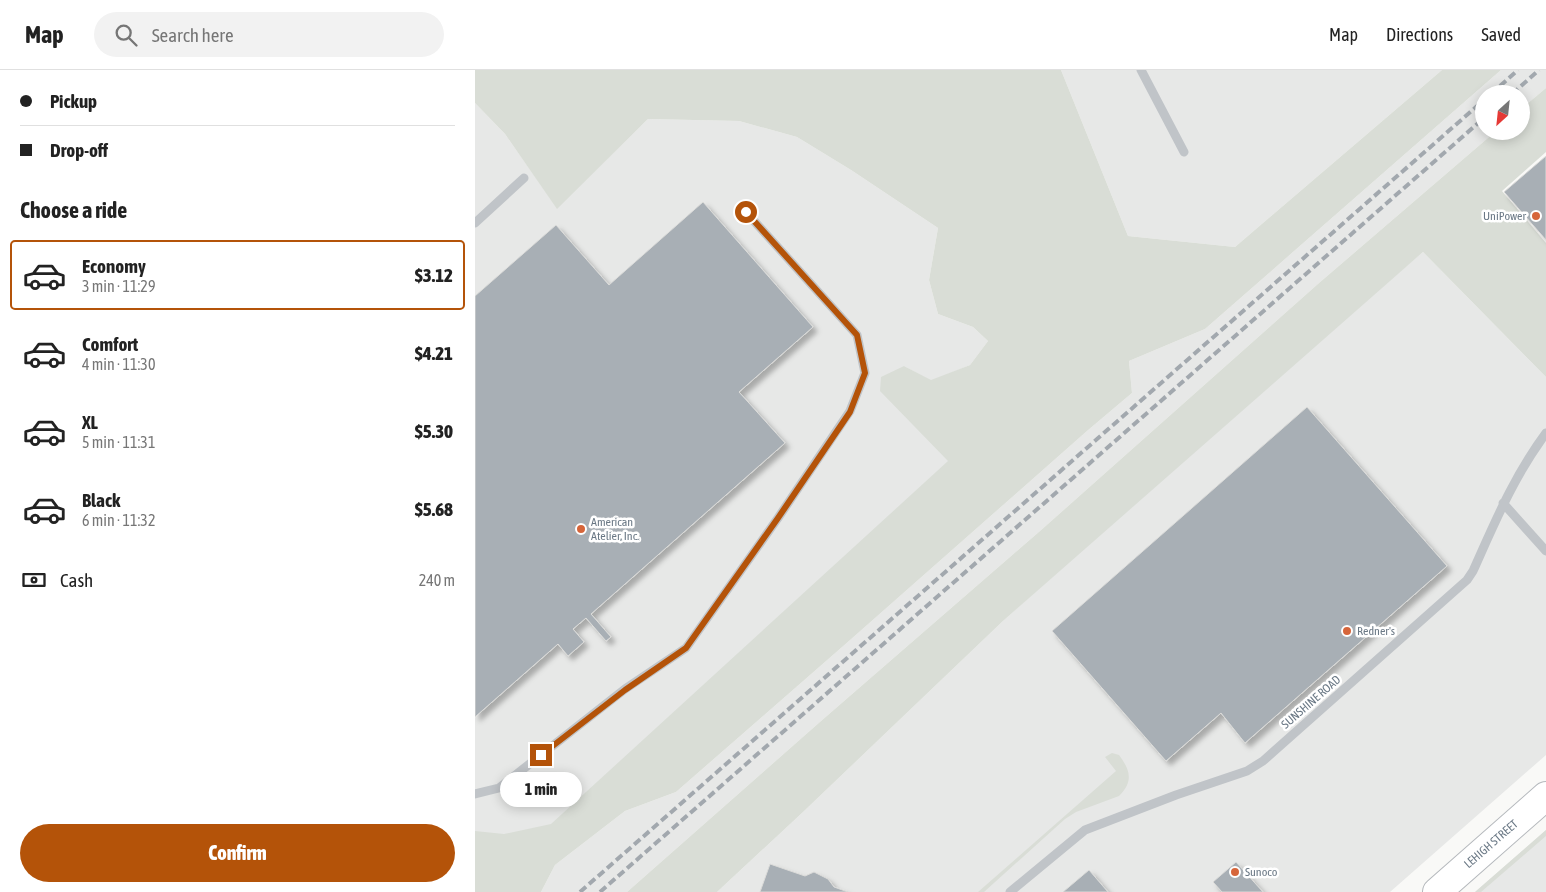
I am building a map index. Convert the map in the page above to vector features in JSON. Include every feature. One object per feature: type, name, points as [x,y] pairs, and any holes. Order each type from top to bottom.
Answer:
[{"type":"main road","name":"LEHIGH STREET","points":[[1437,892],[1546,796]]},
{"type":"lane","points":[[1141,70],[1184,152]]},
{"type":"lane","points":[[475,223],[524,178]]},
{"type":"lane","points":[[475,794],[499,788],[625,690],[686,648],[850,412],[865,373],[857,335],[746,212]]},
{"type":"lane","name":"SUNSHINE ROAD","points":[[1010,892],[1085,830],[1176,795],[1247,771],[1263,761],[1467,580],[1473,571],[1503,503],[1529,456],[1546,433]]},
{"type":"lane","points":[[1503,503],[1546,551]]},
{"type":"shaded area","points":[[475,70],[1061,70],[1128,236],[1235,247],[1442,70],[1501,70],[1484,85],[1475,85],[1475,93],[1205,329],[1129,361],[1132,393],[676,792],[625,811],[555,865],[541,892],[475,892],[475,831],[504,834],[551,824],[948,461],[880,391],[881,377],[904,366],[931,380],[970,365],[988,341],[973,327],[938,314],[929,280],[938,228],[851,170],[797,137],[739,121],[648,119],[557,209],[505,134],[475,103]]},
{"type":"shaded area","points":[[1061,70],[1442,70],[1235,247],[1128,236]]},
{"type":"shaded area","points":[[1501,70],[1546,70],[1546,88],[1530,101],[1530,85],[1484,85]]},
{"type":"shaded area","points":[[1546,88],[1546,152],[1502,191],[1546,243],[1546,377],[1423,252],[1003,621],[717,892],[627,892],[1040,531],[1319,283],[1486,140],[1530,140],[1530,101]]},
{"type":"shaded area","points":[[1475,93],[1475,140],[1486,140],[1319,283],[1040,531],[627,892],[541,892],[555,865],[625,811],[676,792],[1132,393],[1129,361],[1205,329]]},
{"type":"shaded area","points":[[475,103],[505,134],[557,208],[648,119],[739,121],[797,137],[851,170],[938,228],[929,280],[938,314],[973,327],[988,341],[970,365],[931,381],[904,366],[978,465],[490,892],[475,892]]},
{"type":"shaded area","points":[[1423,252],[1546,377],[1546,755],[1390,892],[717,892],[1003,621],[1221,423]]},
{"type":"shaded area","points":[[1112,753],[1119,755],[1128,771],[1129,776],[1124,791],[1119,796],[1076,812],[1065,819],[984,892],[978,892],[1116,771],[1105,757]]},
{"type":"shaded area","points":[[1546,830],[1546,892],[1475,892]]},
{"type":"shaded area","points":[[1546,830],[1546,836],[1481,892],[1475,892]]},
{"type":"building","name":"UniPower","points":[[1546,156],[1546,240],[1504,192]]},
{"type":"building","name":"American Atelier, Inc.","points":[[703,202],[813,327],[739,392],[785,443],[591,614],[611,637],[606,641],[586,618],[573,629],[584,642],[568,656],[558,644],[475,717],[475,296],[556,225],[609,285]]},
{"type":"building","points":[[1307,407],[1447,566],[1245,743],[1221,713],[1166,761],[1052,631]]},
{"type":"building","name":"Sunoco","points":[[1236,862],[1263,892],[1222,892],[1213,882]]},
{"type":"building","points":[[770,864],[805,876],[814,872],[828,879],[834,887],[848,892],[760,892]]},
{"type":"building","points":[[1089,870],[1108,892],[1063,892]]},
{"type":"railway","points":[[1501,85],[1518,70]]},
{"type":"railway","points":[[1522,85],[1539,70]]},
{"type":"railway","points":[[580,892],[1475,108]]},
{"type":"railway","points":[[600,892],[1475,126]]},
{"type":"place","name":"UniPower","points":[[1536,216]]},
{"type":"place","name":"American Atelier, Inc.","points":[[581,529]]},
{"type":"place","name":"Redner's","points":[[1347,631]]},
{"type":"place","name":"Sunoco","points":[[1235,872]]},
{"type":"route","points":[[541,755],[625,690],[686,648],[850,412],[865,373],[857,335],[746,212]]}]
